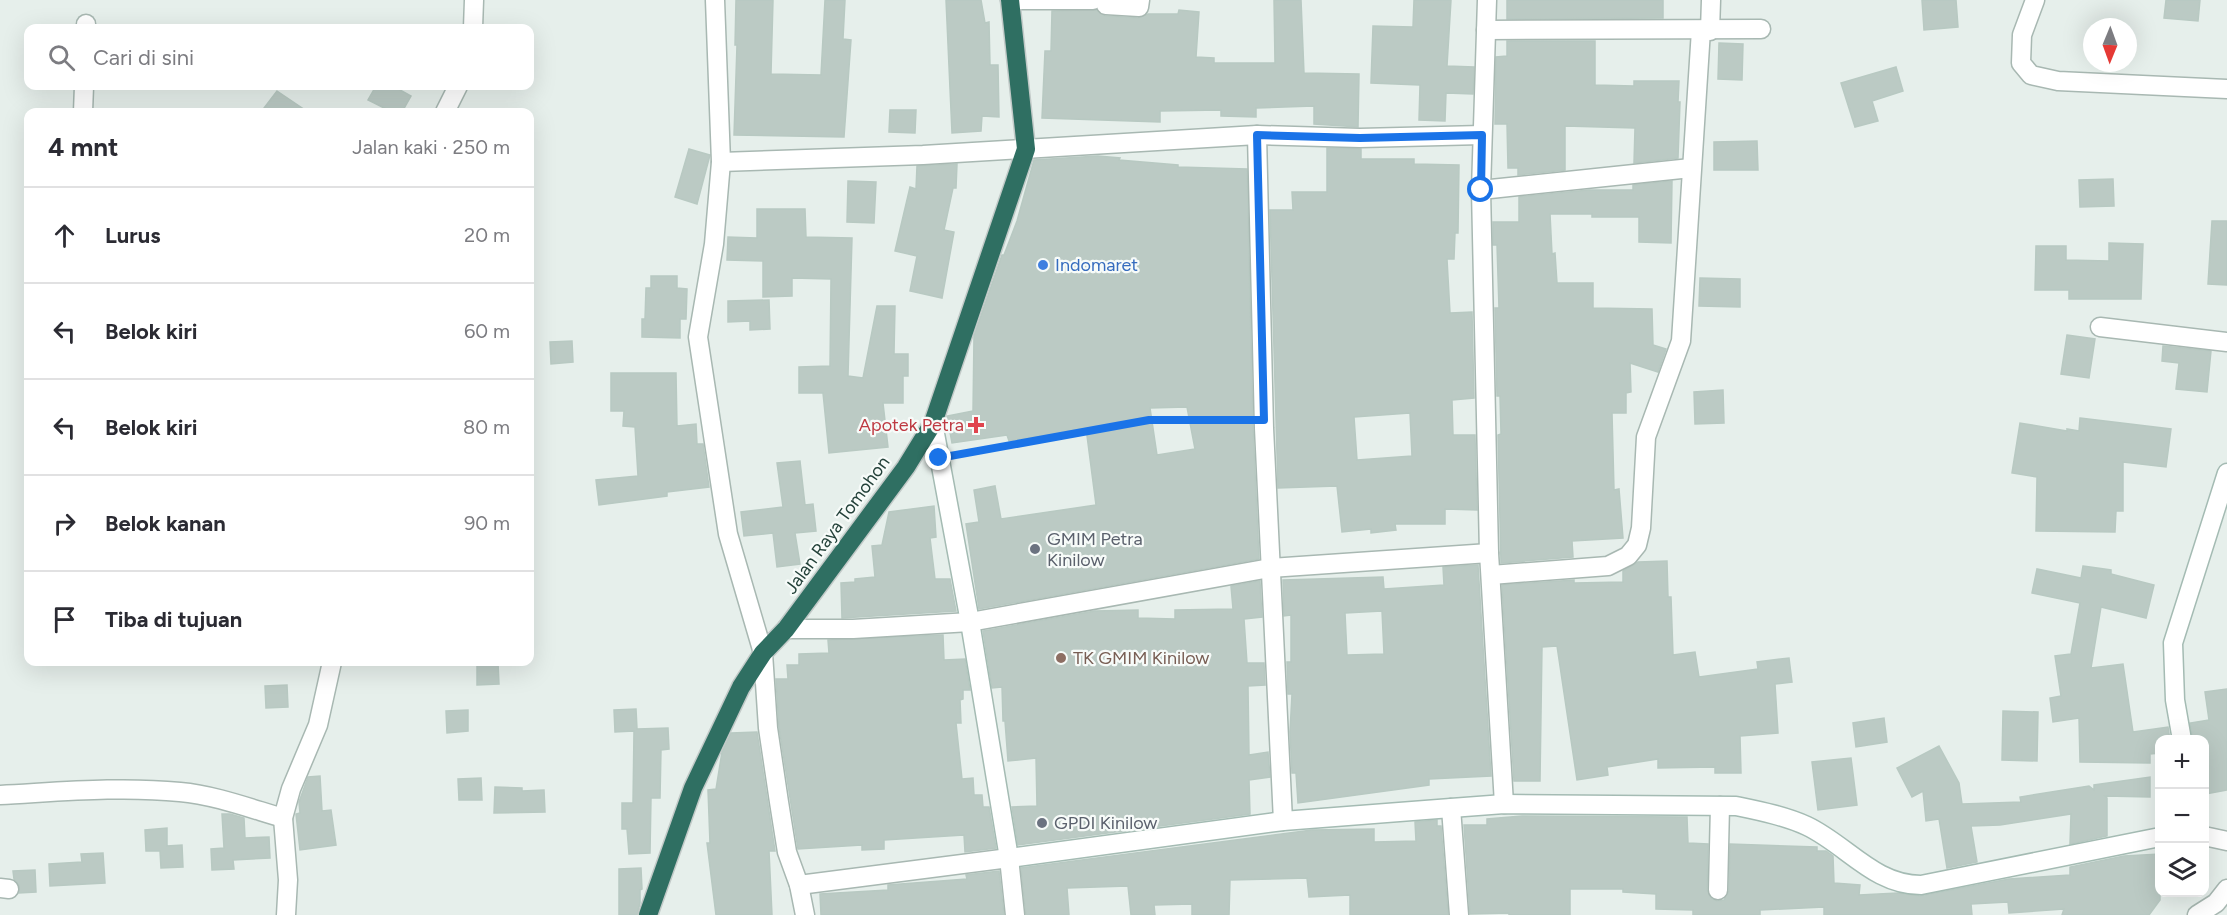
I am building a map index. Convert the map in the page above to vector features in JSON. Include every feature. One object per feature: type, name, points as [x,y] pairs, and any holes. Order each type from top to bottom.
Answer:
[{"type":"highway","name":"Jalan Raya Tomohon","points":[[648,915],[693,788],[741,687],[763,653],[786,629],[906,467],[933,423],[1026,149],[1010,0]]},
{"type":"street","points":[[473,24],[474,0]]},
{"type":"street","points":[[715,0],[721,162],[714,244],[698,337],[728,534],[763,653],[768,728],[780,812],[787,852],[799,885],[805,915]]},
{"type":"street","points":[[1010,0],[1093,0]]},
{"type":"street","points":[[1107,0],[1107,5],[1139,7],[1140,0]]},
{"type":"street","points":[[1488,0],[1481,190],[1489,553],[1504,804]]},
{"type":"street","points":[[1491,575],[1608,566],[1628,556],[1637,545],[1641,528],[1646,437],[1681,341],[1690,168],[1705,31],[1711,0]]},
{"type":"street","points":[[2036,0],[2022,35],[2021,63],[2031,75],[2058,81],[2227,89]]},
{"type":"street","points":[[1486,30],[1761,29]]},
{"type":"street","points":[[84,90],[84,108]]},
{"type":"street","points":[[447,108],[456,90]]},
{"type":"street","points":[[721,162],[1026,149],[1257,135],[1360,138],[1482,135]]},
{"type":"street","points":[[1257,135],[1264,420],[1283,820]]},
{"type":"street","points":[[1481,190],[1690,168]]},
{"type":"street","points":[[2100,327],[2227,342]]},
{"type":"street","points":[[933,423],[970,622],[1009,858],[1016,915]]},
{"type":"street","points":[[2181,735],[2175,700],[2173,643],[2207,530],[2227,473]]},
{"type":"street","points":[[786,629],[970,622],[1270,568],[1489,553]]},
{"type":"street","points":[[286,915],[288,880],[283,818],[291,789],[318,725],[331,666]]},
{"type":"street","points":[[0,795],[137,790],[182,792],[229,802],[283,818]]},
{"type":"street","points":[[799,885],[1283,820],[1504,804],[1736,806],[1760,811],[1808,827],[1884,878],[1908,885],[1921,885],[2155,838]]},
{"type":"street","points":[[1718,890],[1720,806]]},
{"type":"street","points":[[1451,808],[1459,915]]},
{"type":"street","points":[[2209,837],[2227,841]]},
{"type":"street","points":[[2198,915],[2216,903],[2227,889]]},
{"type":"path","points":[[939,458],[1149,420],[1264,420]]},
{"type":"building","points":[[736,0],[773,0],[771,74],[821,75],[825,0],[845,0],[843,39],[851,40],[844,137],[734,135]]},
{"type":"building","points":[[946,0],[981,0],[985,23],[989,22],[990,65],[998,65],[999,117],[982,116],[981,131],[952,133]]},
{"type":"building","points":[[1274,0],[1301,0],[1304,73],[1359,74],[1358,127],[1314,124],[1314,106],[1256,108],[1256,117],[1221,116],[1221,110],[1160,111],[1160,122],[1042,118],[1045,51],[1051,51],[1052,11],[1096,10],[1105,16],[1138,18],[1148,14],[1178,14],[1179,10],[1199,12],[1196,57],[1214,58],[1214,63],[1275,63]]},
{"type":"building","points":[[1414,0],[1451,0],[1447,66],[1474,67],[1473,94],[1446,93],[1445,121],[1419,120],[1420,85],[1371,83],[1373,26],[1413,27]]},
{"type":"building","points":[[1507,0],[1663,0],[1663,18],[1507,19]]},
{"type":"building","points":[[1922,0],[1956,0],[1958,27],[1924,30]]},
{"type":"building","points":[[2166,0],[2200,0],[2198,21],[2164,18]]},
{"type":"building","points":[[1507,41],[1595,41],[1595,85],[1634,86],[1634,81],[1679,81],[1678,158],[1634,163],[1635,128],[1565,126],[1565,170],[1518,175],[1518,168],[1508,168],[1507,124],[1495,124],[1496,57],[1507,56]]},
{"type":"building","points":[[1719,43],[1743,44],[1742,80],[1718,79]]},
{"type":"building","points":[[1896,67],[1903,91],[1872,101],[1878,121],[1855,127],[1841,83]]},
{"type":"building","points":[[374,90],[400,90],[411,96],[404,108],[384,108],[368,100]]},
{"type":"building","points":[[277,91],[302,108],[264,108]]},
{"type":"building","points":[[890,110],[916,110],[915,133],[889,132]]},
{"type":"building","points":[[1757,141],[1758,170],[1714,170],[1714,142]]},
{"type":"building","points":[[1327,148],[1361,149],[1361,159],[1414,159],[1414,164],[1459,165],[1458,233],[1455,233],[1454,259],[1447,259],[1450,313],[1472,312],[1474,398],[1452,400],[1453,435],[1475,435],[1477,510],[1445,509],[1445,524],[1395,524],[1396,530],[1371,533],[1371,529],[1342,532],[1337,486],[1278,488],[1270,210],[1293,210],[1292,192],[1327,192]],"holes":[[[1410,413],[1412,456],[1357,460],[1354,417]]]},
{"type":"building","points":[[689,149],[710,155],[697,204],[675,197]]},
{"type":"building","points":[[1098,156],[1178,165],[1178,167],[1247,169],[1253,429],[1259,559],[979,609],[966,524],[979,522],[974,490],[995,486],[1001,519],[1096,505],[1086,428],[1009,441],[1007,435],[952,443],[947,416],[973,411],[974,336],[1002,255],[1004,255],[1017,221],[1034,160]],"holes":[[[1187,407],[1195,449],[1157,455],[1150,408]]]},
{"type":"building","points":[[957,164],[956,188],[953,188],[944,230],[954,232],[942,298],[910,291],[917,256],[895,251],[910,187],[916,189],[917,166]]},
{"type":"building","points":[[2113,179],[2114,206],[2080,207],[2079,180]]},
{"type":"building","points":[[848,181],[876,182],[874,223],[847,222]]},
{"type":"building","points":[[1672,181],[1671,243],[1639,242],[1639,217],[1550,214],[1552,254],[1555,253],[1557,283],[1593,283],[1593,308],[1652,309],[1653,345],[1666,349],[1658,372],[1630,363],[1631,392],[1626,393],[1626,413],[1612,413],[1614,490],[1619,489],[1623,538],[1572,541],[1573,557],[1501,563],[1498,435],[1501,434],[1500,396],[1497,396],[1495,308],[1499,308],[1497,245],[1493,245],[1493,222],[1519,222],[1519,197],[1589,190],[1633,190],[1633,185]]},
{"type":"building","points":[[757,209],[805,209],[806,237],[852,238],[848,376],[863,378],[877,306],[895,306],[894,354],[908,354],[908,376],[903,376],[903,403],[883,403],[888,447],[829,453],[823,393],[799,393],[799,367],[830,366],[831,279],[792,278],[792,296],[763,297],[763,261],[727,260],[728,237],[757,238]]},
{"type":"building","points":[[2212,221],[2227,221],[2227,285],[2208,284]]},
{"type":"building","points":[[2109,243],[2143,244],[2141,299],[2069,299],[2069,290],[2035,290],[2036,246],[2066,246],[2066,260],[2109,261]]},
{"type":"building","points":[[651,276],[677,276],[677,288],[687,289],[686,319],[680,319],[680,338],[642,337],[646,288],[651,288]]},
{"type":"building","points":[[1700,278],[1740,279],[1740,307],[1699,306]]},
{"type":"building","points":[[769,300],[770,329],[750,330],[750,321],[728,322],[728,301]]},
{"type":"building","points":[[2067,335],[2095,339],[2089,378],[2061,374]]},
{"type":"building","points":[[572,341],[573,362],[551,364],[550,342]]},
{"type":"building","points":[[2163,346],[2211,351],[2207,392],[2176,389],[2179,363],[2162,361]]},
{"type":"building","points":[[611,373],[676,373],[677,426],[696,424],[697,444],[703,444],[709,487],[667,492],[667,496],[599,505],[596,480],[638,476],[635,427],[623,426],[624,411],[611,411]]},
{"type":"building","points":[[1723,390],[1724,423],[1695,424],[1694,392]]},
{"type":"building","points":[[2080,418],[2171,429],[2166,467],[2123,462],[2123,511],[2116,511],[2115,532],[2036,531],[2037,477],[2012,473],[2020,423],[2079,431]]},
{"type":"building","points":[[800,461],[805,505],[813,504],[816,531],[795,533],[800,564],[777,567],[773,533],[744,536],[741,512],[783,507],[777,463]]},
{"type":"building","points":[[934,506],[936,537],[930,538],[935,579],[950,579],[956,611],[842,618],[841,583],[875,577],[872,546],[882,545],[889,512]]},
{"type":"building","points":[[1667,561],[1673,655],[1695,652],[1699,677],[1758,669],[1757,662],[1789,658],[1792,682],[1775,684],[1778,733],[1740,736],[1741,773],[1715,773],[1715,767],[1658,768],[1658,759],[1607,767],[1608,775],[1577,780],[1557,646],[1542,647],[1540,781],[1514,781],[1502,585],[1574,580],[1574,583],[1623,582],[1623,571],[1638,562]]},
{"type":"building","points":[[1478,565],[1491,776],[1429,779],[1429,785],[1298,803],[1296,773],[1292,773],[1290,732],[1292,694],[1288,694],[1287,662],[1291,662],[1291,615],[1284,616],[1283,580],[1383,577],[1384,589],[1444,585],[1443,567]],"holes":[[[1382,611],[1384,654],[1347,655],[1345,613]]]},
{"type":"building","points":[[2083,566],[2111,570],[2111,574],[2154,585],[2146,618],[2101,607],[2091,668],[2123,664],[2133,732],[2168,727],[2169,735],[2155,735],[2155,754],[2150,754],[2150,763],[2080,762],[2079,718],[2053,722],[2050,698],[2061,696],[2055,656],[2071,654],[2080,603],[2032,593],[2037,569],[2081,578]]},
{"type":"building","points":[[1260,581],[1262,617],[1244,619],[1247,663],[1264,663],[1265,685],[1248,686],[1249,755],[1268,752],[1270,777],[1249,780],[1250,814],[1018,845],[1012,807],[1037,806],[1036,758],[1008,761],[1002,687],[992,688],[983,631],[1095,611],[1138,610],[1138,618],[1175,619],[1175,610],[1233,609],[1231,586]]},
{"type":"building","points":[[943,635],[944,660],[965,659],[970,690],[963,690],[963,699],[960,700],[961,723],[956,723],[962,779],[973,778],[974,795],[982,795],[983,807],[989,807],[996,848],[965,852],[964,835],[884,840],[884,849],[862,850],[862,845],[798,849],[779,727],[776,679],[788,679],[787,665],[799,665],[799,654],[829,653],[828,640]]},
{"type":"building","points":[[477,666],[498,666],[499,684],[477,685]]},
{"type":"building","points":[[287,685],[288,707],[266,708],[265,686]]},
{"type":"building","points":[[2227,689],[2227,790],[2209,793],[2209,735],[2192,735],[2190,723],[2209,720],[2205,692]]},
{"type":"building","points":[[636,709],[637,729],[668,728],[669,749],[661,750],[660,798],[651,798],[650,853],[629,854],[627,829],[622,829],[622,803],[633,803],[634,731],[615,732],[614,710]]},
{"type":"building","points":[[468,710],[468,731],[447,733],[446,711]]},
{"type":"building","points":[[2003,711],[2038,712],[2037,761],[2002,760]]},
{"type":"building","points":[[1884,718],[1887,742],[1856,747],[1853,723]]},
{"type":"building","points":[[757,732],[775,851],[769,851],[772,915],[716,915],[707,843],[710,843],[708,790],[716,789],[722,752],[731,733]]},
{"type":"building","points":[[1939,746],[1959,783],[1962,804],[2021,802],[2020,797],[2089,786],[2094,790],[2094,785],[2150,777],[2150,797],[2105,796],[2107,798],[2107,836],[2070,844],[2071,814],[2000,825],[1971,826],[1977,862],[1947,868],[1939,819],[1926,821],[1923,791],[1912,797],[1897,768]]},
{"type":"building","points":[[1851,758],[1857,805],[1818,810],[1812,762]]},
{"type":"building","points":[[320,776],[322,811],[331,810],[336,845],[300,850],[296,814],[300,813],[299,802],[308,777]]},
{"type":"building","points":[[481,778],[482,800],[459,800],[458,779]]},
{"type":"building","points":[[495,787],[522,788],[522,791],[544,790],[545,812],[494,813]]},
{"type":"building","points":[[222,814],[244,818],[245,838],[269,837],[270,858],[233,860],[234,869],[212,870],[211,849],[224,848]]},
{"type":"building","points":[[1522,816],[1687,817],[1688,843],[1708,844],[1707,890],[1712,899],[1717,901],[1724,900],[1729,891],[1730,844],[1817,847],[1817,851],[1826,851],[1833,856],[1834,883],[1860,885],[1859,895],[1898,893],[1920,896],[2009,879],[2070,875],[2070,867],[2124,856],[2155,854],[2155,897],[2160,897],[2160,900],[2149,915],[2062,915],[2064,909],[2009,913],[2008,902],[1971,904],[1972,915],[1824,915],[1824,907],[1760,910],[1760,915],[1693,915],[1693,910],[1656,909],[1656,894],[1623,892],[1623,889],[1570,889],[1570,915],[1470,914],[1464,825],[1487,825],[1487,819]]},
{"type":"building","points":[[1437,820],[1437,826],[1441,826],[1448,915],[1350,915],[1350,895],[1309,897],[1307,878],[1230,880],[1229,915],[1192,915],[1192,904],[1154,905],[1155,915],[1131,915],[1128,886],[1067,888],[1069,915],[1026,915],[1021,868],[1312,830],[1374,829],[1374,842],[1416,841],[1415,822]]},
{"type":"building","points":[[167,828],[167,846],[182,845],[183,867],[161,868],[160,851],[146,851],[145,830]]},
{"type":"building","points":[[103,853],[105,883],[50,886],[49,864],[82,862],[81,854]]},
{"type":"building","points":[[641,868],[642,889],[637,915],[619,915],[619,869]]},
{"type":"building","points":[[35,870],[36,892],[19,893],[19,885],[14,879],[13,871]]},
{"type":"building","points":[[999,871],[1004,915],[821,915],[820,894],[888,890],[888,885],[967,879],[966,875]]},
{"type":"place","name":"Indomaret","points":[[1043,265]]},
{"type":"place","name":"Apotek Petra","points":[[976,425]]},
{"type":"place","name":"GMIM Petra Kinilow","points":[[1035,549]]},
{"type":"place","name":"TK GMIM Kinilow","points":[[1061,658]]},
{"type":"place","name":"GPDI Kinilow","points":[[1042,823]]},
{"type":"route","points":[[939,458],[1149,420],[1264,420],[1257,135],[1360,138],[1482,135],[1481,190]]}]
